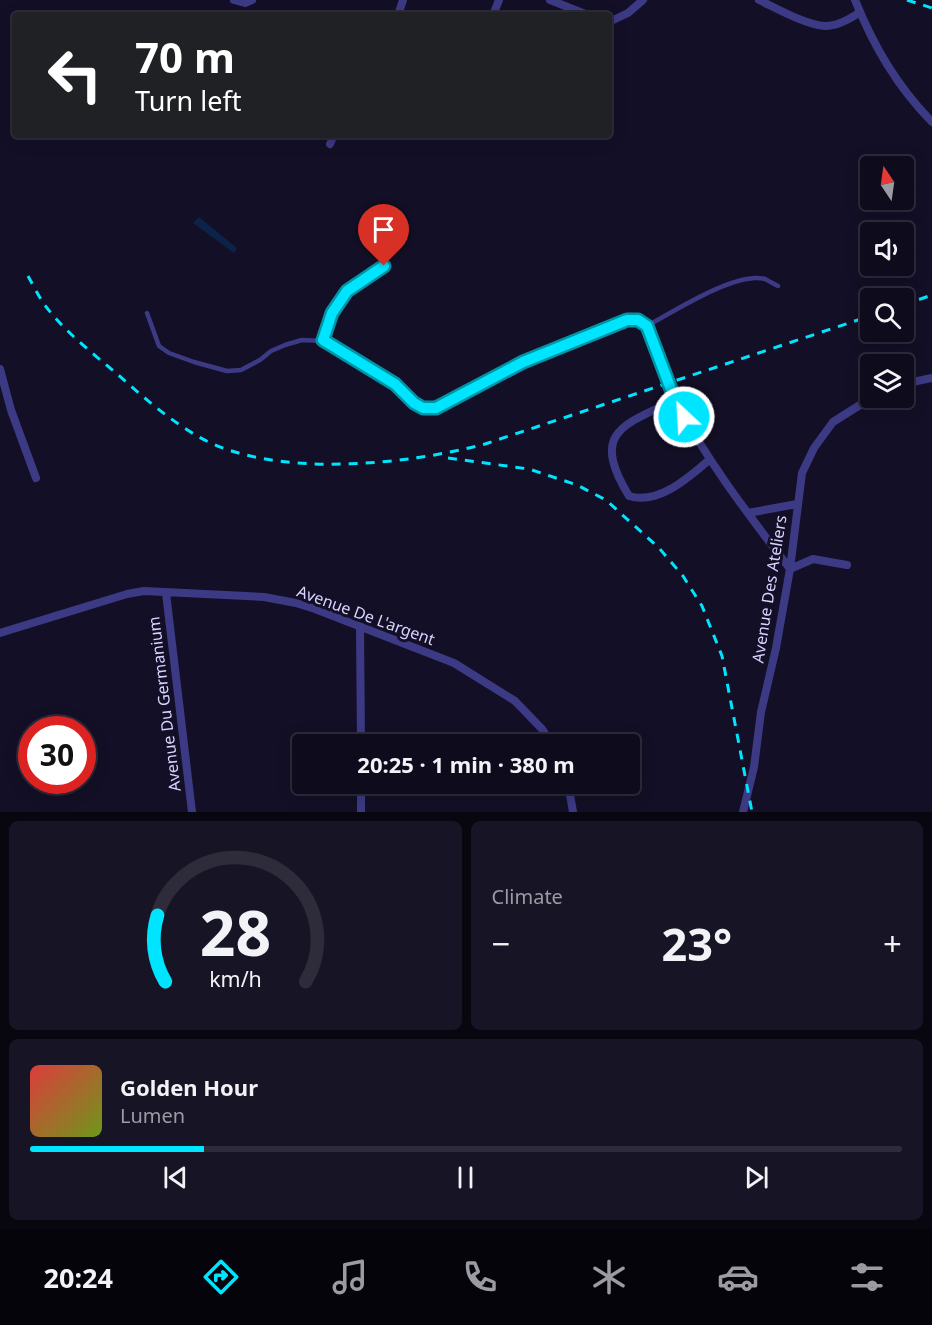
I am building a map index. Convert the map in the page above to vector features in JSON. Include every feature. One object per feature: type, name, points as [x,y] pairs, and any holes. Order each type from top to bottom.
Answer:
[{"type":"street","points":[[234,0],[245,3],[252,0]]},
{"type":"street","points":[[550,0],[580,12]]},
{"type":"street","points":[[612,21],[628,13],[643,0]]},
{"type":"street","points":[[759,0],[806,21],[825,26],[850,19],[860,12]]},
{"type":"street","points":[[856,1],[883,61],[910,99],[932,122]]},
{"type":"street","points":[[330,144],[333,138]]},
{"type":"street","points":[[0,369],[11,410],[36,478]]},
{"type":"street","points":[[914,382],[932,378]]},
{"type":"street","points":[[709,459],[690,476],[659,495],[640,500],[628,496],[621,483],[614,464],[612,445],[617,432],[629,422],[675,400],[709,459],[790,569],[813,559],[848,564]]},
{"type":"street","name":"Avenue Des Ateliers","points":[[743,812],[753,777],[761,712],[776,648],[790,569],[802,473],[814,448],[833,422],[860,405]]},
{"type":"street","points":[[748,513],[797,504]]},
{"type":"street","name":"Avenue De L'argent","points":[[0,633],[127,594],[144,591],[222,594],[285,601],[315,609],[454,663],[515,701],[545,734]]},
{"type":"street","name":"Avenue Du Germanium","points":[[166,592],[192,812]]},
{"type":"street","points":[[360,627],[361,734]]},
{"type":"street","points":[[361,794],[361,812]]},
{"type":"street","points":[[570,794],[573,812]]},
{"type":"lane","points":[[323,340],[332,313],[347,291],[384,266]]},
{"type":"lane","points":[[647,326],[717,288],[747,279],[765,279],[778,286]]},
{"type":"lane","points":[[147,313],[159,346],[169,353],[227,371],[241,370],[285,345],[302,340],[323,340],[395,384],[414,403],[423,408],[436,408],[523,362],[627,320],[638,320],[647,326],[675,400]]},
{"type":"water","points":[[199,217],[237,248],[234,253],[193,223]]},
{"type":"railway","points":[[907,0],[932,8]]},
{"type":"railway","points":[[28,276],[44,304],[69,332],[177,423],[199,437],[229,450],[264,459],[301,463],[379,462],[417,458],[485,444],[860,319]]},
{"type":"railway","points":[[914,301],[932,295]]},
{"type":"railway","points":[[448,458],[529,469],[577,485],[606,500],[659,548],[683,576],[702,606],[722,656],[752,812]]},
{"type":"route","points":[[384,266],[347,291],[332,313],[323,340],[395,384],[414,403],[423,408],[436,408],[483,381],[523,362],[627,320],[638,320],[647,326],[675,400],[684,417]]}]
